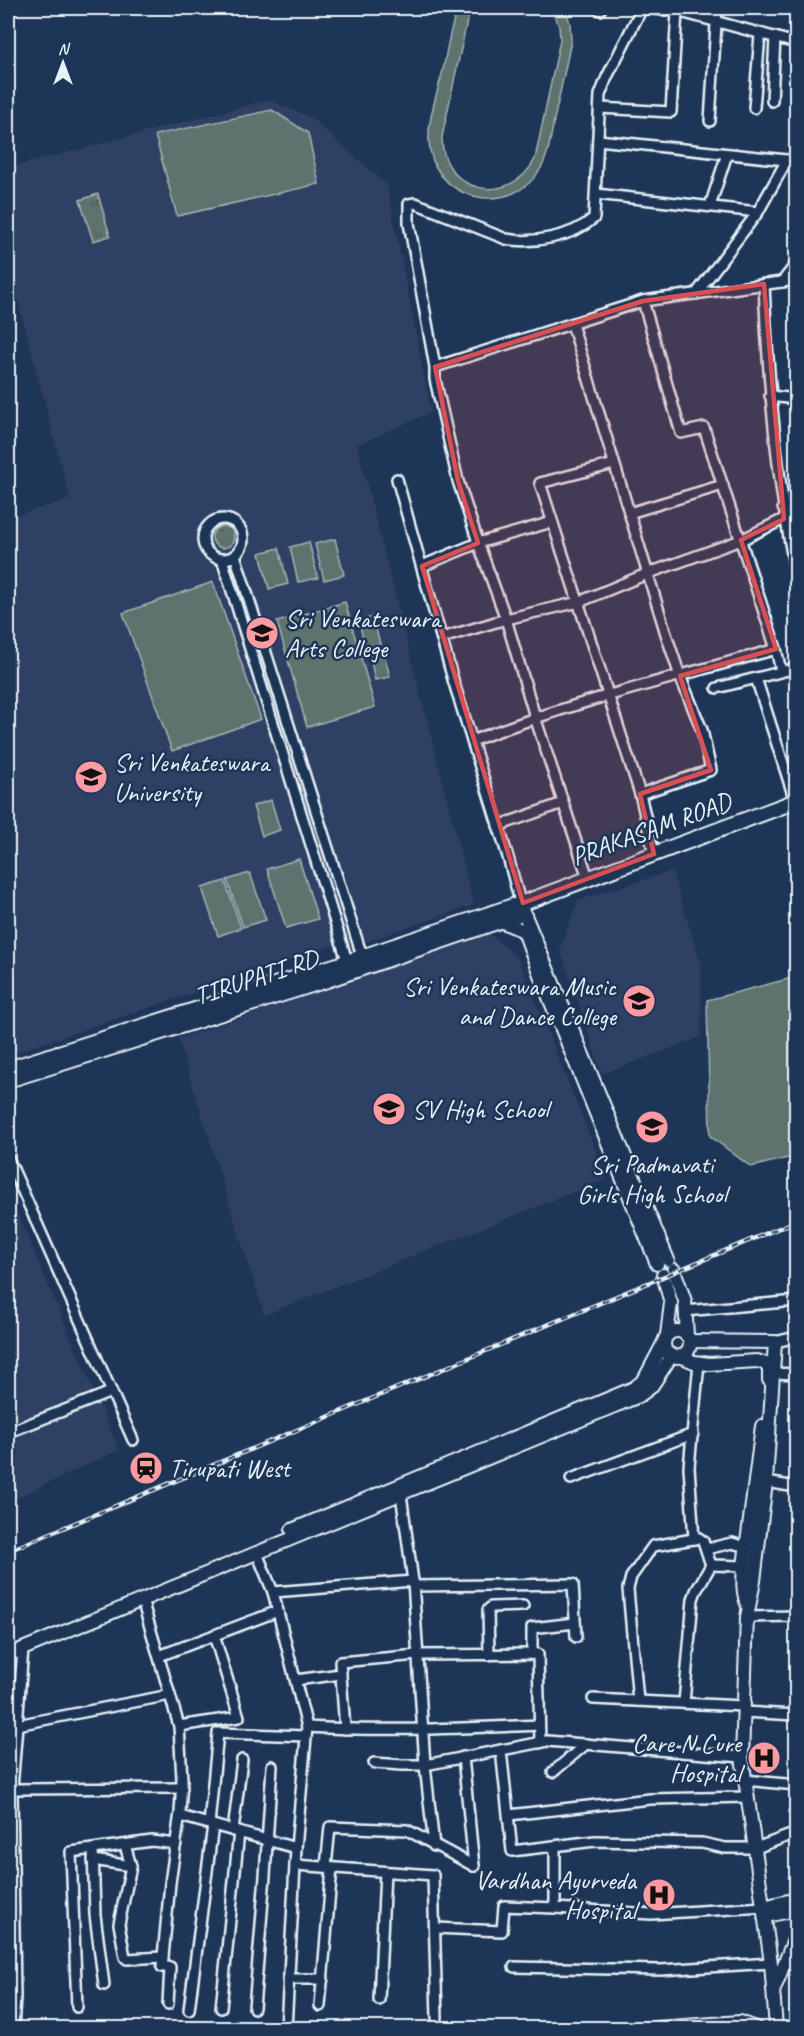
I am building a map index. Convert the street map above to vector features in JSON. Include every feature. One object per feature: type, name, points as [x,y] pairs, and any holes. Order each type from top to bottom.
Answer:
[{"type":"main road","name":"PRAKASAM ROAD","points":[[520,909],[588,878],[796,804]]},
{"type":"main road","name":"PRAKASAM ROAD","points":[[520,909],[796,804]]},
{"type":"main road","name":"TIRUPATI RD","points":[[364,962],[500,921],[520,909]]},
{"type":"main road","name":"TIRUPATI RD","points":[[8,1080],[84,1052],[349,967],[520,909]]},
{"type":"main road","name":"TIRUPATI RD","points":[[8,1069],[84,1052]]},
{"type":"street","points":[[588,878],[535,717],[506,619],[458,481],[435,379],[435,368],[409,223],[409,204],[415,203],[506,238],[520,241],[569,234],[586,225],[594,218],[600,95],[641,8],[677,11],[796,43]]},
{"type":"street","points":[[710,121],[717,8]]},
{"type":"street","points":[[600,108],[671,112],[677,11]]},
{"type":"street","points":[[754,108],[760,35]]},
{"type":"street","points":[[772,101],[775,37]]},
{"type":"street","points":[[598,140],[792,161],[758,212],[696,294]]},
{"type":"street","points":[[710,206],[727,154]]},
{"type":"street","points":[[596,194],[758,212]]},
{"type":"street","points":[[782,282],[796,264]]},
{"type":"street","points":[[435,368],[643,301],[796,280]]},
{"type":"street","points":[[764,284],[770,396],[784,519],[796,574]]},
{"type":"street","points":[[643,301],[681,432],[704,428],[776,649],[781,671]]},
{"type":"street","points":[[572,324],[680,676],[702,730],[711,770],[640,794]]},
{"type":"street","points":[[770,396],[796,399]]},
{"type":"street","points":[[614,464],[540,483],[640,794],[654,854]]},
{"type":"street","points":[[8,1655],[639,1396],[651,1387],[676,1356],[687,1352],[685,1301],[665,1267],[540,975],[524,931],[498,826],[397,479]]},
{"type":"street","points":[[629,513],[723,485]]},
{"type":"street","points":[[783,508],[796,508]]},
{"type":"street","points":[[222,560],[235,555],[243,543],[240,529],[232,521],[224,519],[217,520],[206,530],[204,541],[210,554],[222,560],[349,967]]},
{"type":"street","points":[[442,638],[506,619],[579,602],[649,573],[741,540],[784,519]]},
{"type":"street","points":[[422,566],[478,543],[552,522]]},
{"type":"street","points":[[235,555],[364,962]]},
{"type":"street","points":[[472,741],[535,717],[607,695],[776,649]]},
{"type":"street","points":[[717,688],[796,668]]},
{"type":"street","points":[[756,678],[796,804]]},
{"type":"street","points":[[498,826],[563,803]]},
{"type":"street","points":[[520,909],[665,1267],[671,1303],[666,1350],[676,1356],[699,1363],[757,1361],[769,1368],[744,1566],[744,1598],[748,1612]]},
{"type":"street","points":[[500,921],[524,931]]},
{"type":"street","points":[[8,1158],[133,1440]]},
{"type":"street","points":[[685,1311],[796,1301]]},
{"type":"street","points":[[8,1646],[634,1388],[644,1380],[666,1339],[677,1331],[688,1338],[775,1342],[796,1337]]},
{"type":"street","points":[[657,2028],[740,2022],[756,2028],[776,2027],[771,1963],[742,1757],[748,1612],[766,1482],[775,1342]]},
{"type":"street","points":[[694,1539],[689,1467],[699,1363]]},
{"type":"street","points":[[773,1373],[796,1374]]},
{"type":"street","points":[[8,1431],[14,1431],[111,1392]]},
{"type":"street","points":[[571,1479],[693,1434]]},
{"type":"street","points":[[766,1482],[796,1487]]},
{"type":"street","points":[[401,1494],[413,1583],[425,1764],[434,1846]]},
{"type":"street","points":[[638,1701],[629,1580],[653,1546],[701,1539],[711,1565],[693,1599],[684,1703]]},
{"type":"street","points":[[706,1549],[732,1543],[746,1547]]},
{"type":"street","points":[[257,1553],[273,1592],[307,1732],[296,1848],[286,2028]]},
{"type":"street","points":[[711,1565],[744,1566]]},
{"type":"street","points":[[273,1592],[413,1583],[573,1584],[576,1637]]},
{"type":"street","points":[[142,1600],[179,1726],[182,1788],[162,1967],[170,1967],[168,2004]]},
{"type":"street","points":[[489,1655],[488,1610],[491,1607],[524,1606]]},
{"type":"street","points":[[159,1656],[278,1611]]},
{"type":"street","points":[[748,1612],[796,1616]]},
{"type":"street","points":[[532,1654],[532,1628],[575,1623]]},
{"type":"street","points":[[179,1726],[239,1717],[214,1635]]},
{"type":"street","points":[[13,2028],[11,2001],[11,1757],[18,1725],[23,1649]]},
{"type":"street","points":[[345,1729],[340,1662],[418,1655],[538,1654],[540,1743]]},
{"type":"street","points":[[296,1680],[341,1674]]},
{"type":"street","points":[[18,1725],[170,1695]]},
{"type":"street","points":[[8,1702],[19,1698]]},
{"type":"street","points":[[593,1699],[684,1703],[796,1714],[796,1703]]},
{"type":"street","points":[[189,2010],[211,1825],[218,1733],[539,1725]]},
{"type":"street","points":[[374,1763],[402,1766],[425,1764],[547,1741],[742,1757]]},
{"type":"street","points":[[553,1772],[586,1744]]},
{"type":"street","points":[[501,1750],[512,1851],[595,1841],[661,1842],[702,1844],[725,1848],[756,1848],[796,1833]]},
{"type":"street","points":[[320,2006],[330,1827],[407,1830],[474,1866],[463,1757]]},
{"type":"street","points":[[221,2008],[242,1760]]},
{"type":"street","points":[[254,2008],[272,1766]]},
{"type":"street","points":[[745,1780],[796,1785]]},
{"type":"street","points":[[12,1789],[182,1788]]},
{"type":"street","points":[[509,1815],[650,1800],[748,1797]]},
{"type":"street","points":[[180,1816],[296,1848]]},
{"type":"street","points":[[77,2007],[71,1852],[152,1841],[176,1844]]},
{"type":"street","points":[[125,1845],[131,1866],[119,1921],[125,1958],[163,1958]]},
{"type":"street","points":[[555,1846],[555,1908]]},
{"type":"street","points":[[93,1849],[95,1915],[104,1985]]},
{"type":"street","points":[[93,1860],[131,1866]]},
{"type":"street","points":[[295,1865],[433,1875],[437,2018]]},
{"type":"street","points":[[379,2000],[385,1872]]},
{"type":"street","points":[[764,1911],[796,1899]]},
{"type":"street","points":[[435,1928],[502,1931],[504,1906],[651,1914],[796,1910]]},
{"type":"street","points":[[773,1992],[796,1935]]},
{"type":"street","points":[[514,1967],[660,1970],[771,1963]]},
{"type":"street","points":[[288,1979],[323,1979]]},
{"type":"highlighted area","points":[[764,284],[784,519],[741,540],[776,649],[680,676],[711,770],[640,794],[654,854],[523,903],[422,566],[478,543],[458,481],[435,367],[643,301]]},
{"type":"shaded area","name":"Sri Venkateswara Arts College","points":[[268,100],[310,117],[387,185],[431,412],[357,445],[474,905],[368,941],[333,946],[8,1055],[8,518],[70,499],[8,263],[8,168]]},
{"type":"shaded area","name":"Sri Venkateswara Music and Dance College","points":[[672,871],[701,965],[701,1037],[602,1074],[560,948],[578,900]]},
{"type":"shaded area","name":"SV High School","points":[[488,933],[518,958],[607,1179],[264,1315],[178,1039]]},
{"type":"shaded area","points":[[8,1191],[119,1450],[8,1502]]},
{"type":"green space","points":[[458,8],[474,8],[467,21],[442,137],[445,156],[453,171],[464,181],[479,187],[494,188],[510,184],[524,174],[535,159],[560,40],[559,25],[550,8],[565,8],[570,23],[571,40],[544,163],[529,183],[514,193],[497,198],[479,197],[462,192],[448,182],[437,168],[430,150],[430,120]]},
{"type":"green space","points":[[272,110],[308,133],[319,184],[177,216],[155,135]]},
{"type":"green space","points":[[98,194],[110,236],[93,241],[80,200]]},
{"type":"green space","points":[[223,526],[231,529],[234,537],[231,545],[223,548],[215,545],[212,537],[215,529]]},
{"type":"green space","points":[[335,539],[344,575],[324,580],[315,544]]},
{"type":"green space","points":[[309,542],[318,578],[298,582],[290,547]]},
{"type":"green space","points":[[279,548],[288,584],[269,589],[260,553]]},
{"type":"green space","points":[[213,582],[261,719],[172,751],[123,613]]},
{"type":"green space","points":[[345,602],[375,707],[307,727],[277,622]]},
{"type":"green space","points":[[373,617],[380,644],[365,648],[359,621]]},
{"type":"green space","points":[[383,650],[390,677],[375,680],[369,653]]},
{"type":"green space","points":[[271,800],[280,830],[262,836],[253,806]]},
{"type":"green space","points":[[299,859],[318,919],[286,928],[267,869]]},
{"type":"green space","points":[[250,873],[266,920],[243,927],[227,880]]},
{"type":"green space","points":[[225,881],[241,928],[218,936],[202,888]]},
{"type":"green space","points":[[796,977],[796,1156],[751,1167],[710,1136],[707,1000]]},
{"type":"railway","points":[[8,1551],[796,1221]]},
{"type":"place","name":"Sri Venkateswara Arts College","points":[[262,633]]},
{"type":"place","name":"Sri Venkateswara University","points":[[91,777]]},
{"type":"place","name":"Sri Venkateswara Music and Dance College","points":[[639,1001]]},
{"type":"place","name":"SV High School","points":[[389,1109]]},
{"type":"place","name":"Sri Padmavati Girls High School","points":[[652,1127]]},
{"type":"place","name":"Tirupati West","points":[[146,1468]]},
{"type":"place","name":"Care N Cure Hospital","points":[[764,1758]]},
{"type":"place","name":"Vardhan Ayurveda Hospital","points":[[659,1895]]}]
